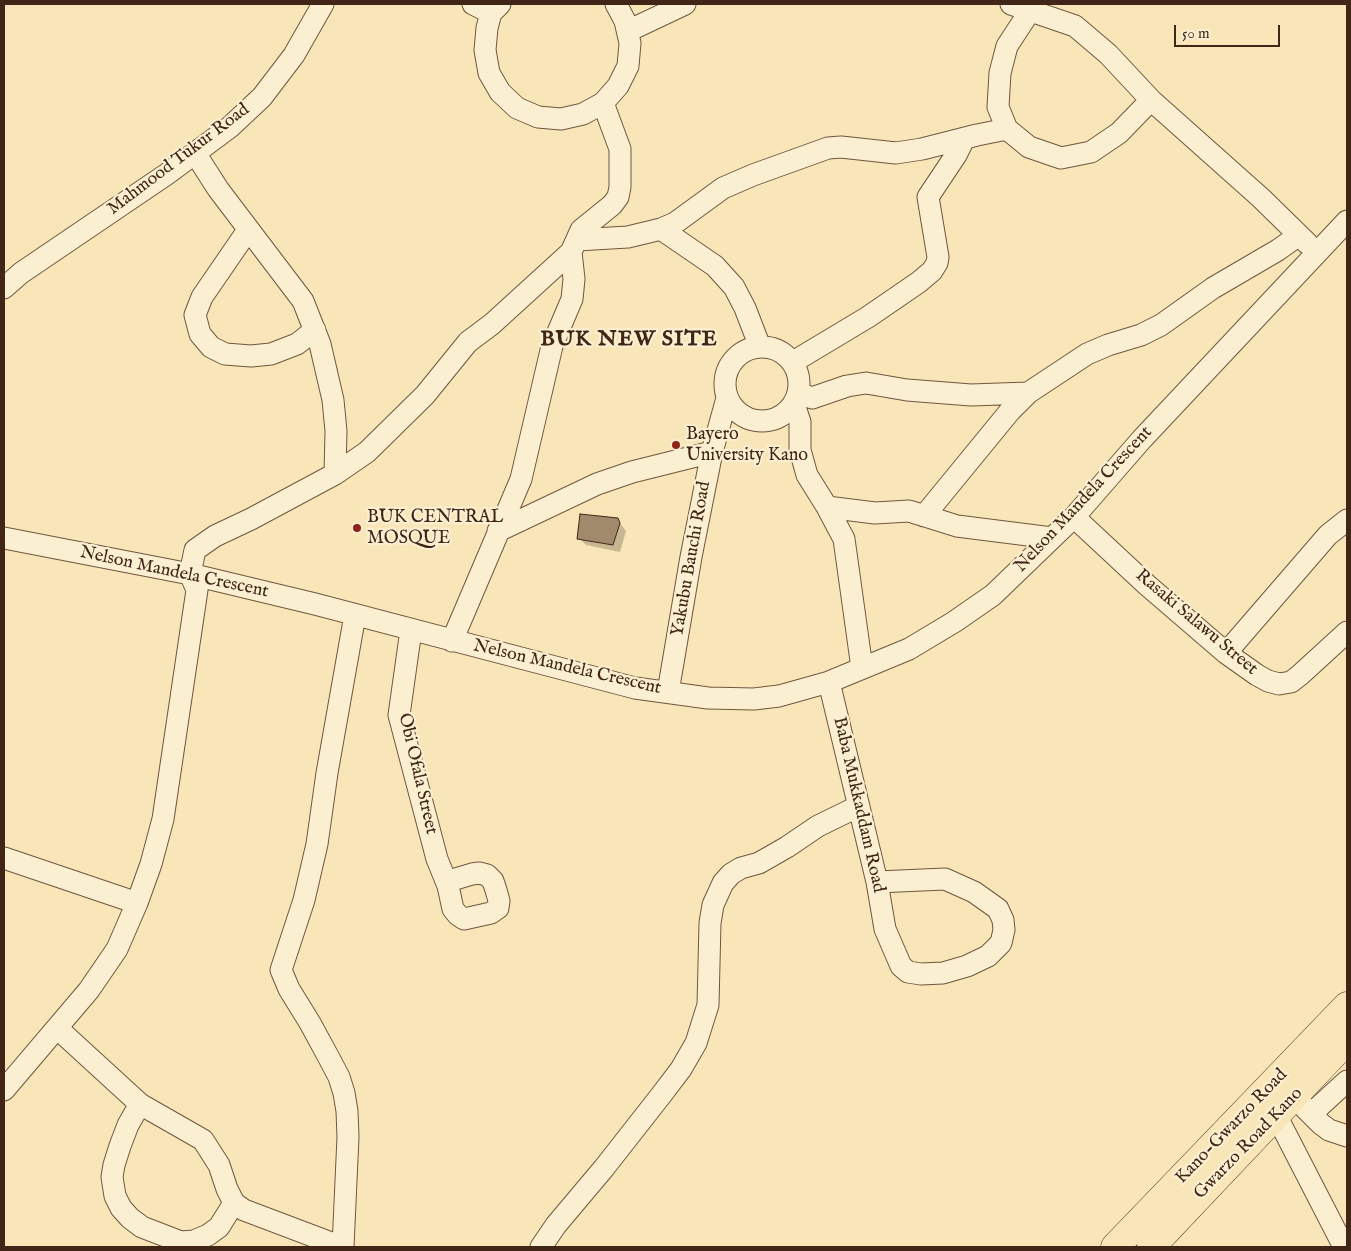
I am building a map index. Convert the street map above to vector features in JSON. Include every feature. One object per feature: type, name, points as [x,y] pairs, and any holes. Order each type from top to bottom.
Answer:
[{"type":"main road","name":"Kano-Gwarzo Road","points":[[1116,1247],[1347,1006]]},
{"type":"main road","name":"Gwarzo Road Kano","points":[[1151,1247],[1294,1109],[1347,1040]]},
{"type":"street","name":"Mahmood Tukur Road","points":[[4,288],[21,273],[167,174],[230,127],[262,97],[294,55],[323,4]]},
{"type":"street","points":[[488,7],[485,50],[489,73],[500,92],[517,108],[538,117],[561,119],[583,114],[603,103],[618,86],[628,66],[630,43],[628,31],[616,4]]},
{"type":"street","points":[[628,31],[685,4]]},
{"type":"street","points":[[1151,100],[1119,133],[1091,152],[1061,158],[1029,147],[1008,129],[998,106],[1000,73],[1006,46],[1020,7],[1075,26],[1108,54],[1151,100],[1254,192],[1317,253]]},
{"type":"street","points":[[4,1090],[89,990],[116,949],[137,903],[151,864],[164,819],[197,590],[190,574],[195,550],[215,536],[252,519],[336,474],[368,452],[425,395],[468,342],[492,324],[574,246],[581,230],[588,222],[612,204],[618,196],[620,187],[620,148],[603,103]]},
{"type":"street","points":[[574,246],[628,237],[661,229],[675,223],[723,188],[828,148],[842,146],[896,153],[922,150],[977,135],[1008,129]]},
{"type":"street","points":[[793,362],[868,317],[919,282],[932,270],[937,263],[938,257],[928,197],[956,155],[964,139]]},
{"type":"street","points":[[195,154],[218,190],[303,300],[320,344],[333,400],[336,431],[336,474]]},
{"type":"street","name":"Nelson Mandela Crescent","points":[[4,538],[190,574],[635,688],[708,698],[754,699],[779,696],[829,682],[908,649],[954,622],[993,595],[1074,517],[1142,438],[1347,221]]},
{"type":"street","points":[[661,229],[716,266],[734,287],[745,308],[760,347]]},
{"type":"street","points":[[248,230],[202,297],[195,315],[200,334],[211,347],[225,354],[251,356],[271,354],[297,344],[315,330]]},
{"type":"street","points":[[924,516],[1010,411],[1028,394],[1087,354],[1108,345],[1141,335],[1161,325],[1213,288],[1278,250],[1299,235]]},
{"type":"street","points":[[452,641],[521,479],[552,346],[572,299],[574,246]]},
{"type":"street","points":[[862,668],[844,539],[807,475],[800,450],[800,422],[797,399],[800,382],[797,370],[793,362],[782,352],[772,348],[748,349],[738,355],[730,364],[726,375],[725,387],[727,398],[733,408],[742,416],[753,421],[765,422],[776,419],[786,413],[797,399],[812,398],[847,386],[866,383],[914,390],[971,395],[1028,394]]},
{"type":"street","name":"Yakubu Bauchi Road","points":[[668,692],[691,557],[712,452],[727,398]]},
{"type":"street","points":[[498,531],[597,484],[632,472],[712,452]]},
{"type":"street","points":[[827,507],[875,513],[909,511],[957,526],[1052,538]]},
{"type":"street","name":"Rasaki Salawu Street","points":[[1074,517],[1226,653],[1257,675],[1279,684],[1291,682],[1347,632]]},
{"type":"street","points":[[1226,653],[1328,535],[1347,520]]},
{"type":"street","points":[[57,1028],[140,1104],[203,1140],[219,1165],[234,1203],[244,1210],[342,1247],[348,1137],[348,1112],[344,1093],[329,1058],[289,989],[282,970],[304,900],[317,844],[327,773],[355,615]]},
{"type":"street","name":"Obi Ofala Street","points":[[411,630],[399,716],[437,859],[448,886]]},
{"type":"street","name":"Baba Mukkaddam Road","points":[[829,682],[877,882],[885,929],[901,966],[908,972],[921,974],[943,973],[967,966],[988,956],[1001,943],[1004,930],[1003,920],[998,909],[974,892],[945,879],[877,882]]},
{"type":"street","points":[[541,1247],[556,1225],[604,1168],[681,1069],[696,1043],[708,1005],[710,923],[713,905],[723,883],[741,868],[759,863],[818,826],[859,806]]},
{"type":"street","points":[[4,858],[137,903]]},
{"type":"street","points":[[1294,1109],[1347,1081]]},
{"type":"street","points":[[140,1104],[128,1125],[114,1165],[112,1176],[115,1196],[120,1208],[142,1226],[181,1242],[194,1241],[208,1235],[219,1227],[234,1203]]},
{"type":"street","points":[[1294,1109],[1329,1130],[1347,1136]]},
{"type":"street","points":[[1294,1109],[1344,1247]]},
{"type":"building","points":[[580,514],[618,518],[620,523],[613,545],[577,539]]},
{"type":"place","name":"Bayero University Kano","points":[[676,445]]},
{"type":"place","name":"BUK CENTRAL MOSQUE","points":[[357,528]]},
{"type":"district","name":"BUK NEW SITE","points":[[629,340]]}]
